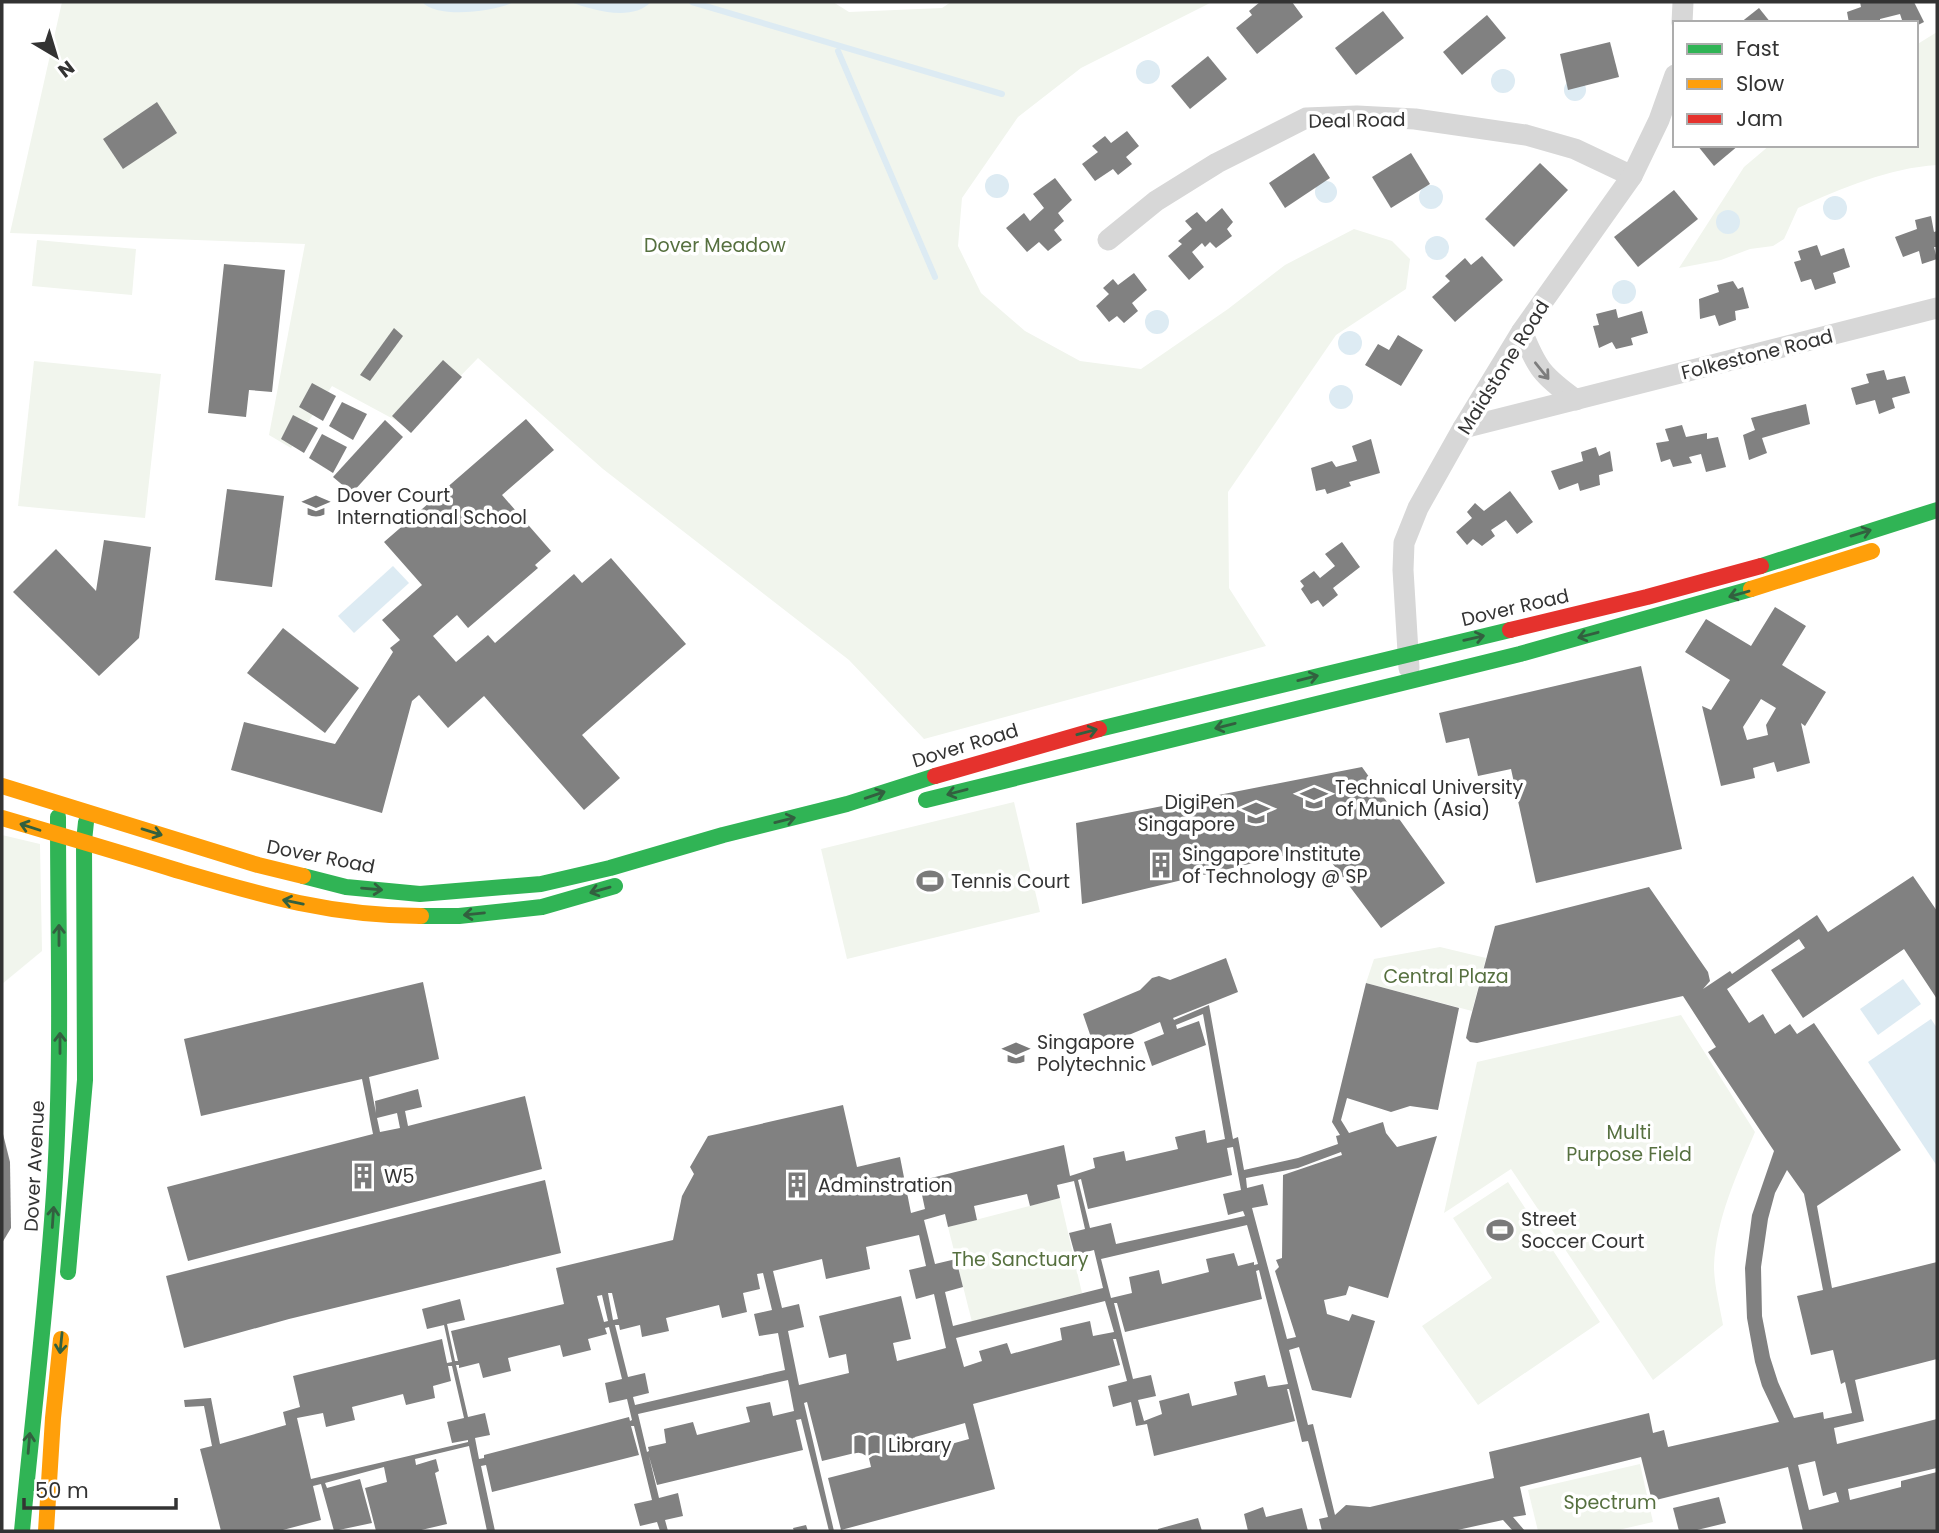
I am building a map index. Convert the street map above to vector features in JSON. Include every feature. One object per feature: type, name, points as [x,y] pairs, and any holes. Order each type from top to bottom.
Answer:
[{"type":"street","points":[[1682,21],[1684,2]]},
{"type":"street","name":"Maidstone Road","points":[[1411,681],[1404,543],[1418,509],[1522,331],[1632,176],[1659,120],[1673,81]]},
{"type":"street","name":"Deal Road","points":[[1108,240],[1156,201],[1217,163],[1306,118],[1357,116],[1415,119],[1526,135],[1575,149],[1632,176]]},
{"type":"street","name":"Folkestone Road","points":[[1463,428],[1937,308]]},
{"type":"street","points":[[1522,331],[1542,373],[1576,400]]},
{"type":"street","name":"Dover Road","points":[[2,786],[258,865],[346,887],[420,894],[541,884],[847,804],[1021,750],[1106,727],[1647,597],[1752,569],[1937,510]]},
{"type":"street","points":[[913,804],[1411,681],[1741,594],[1885,547]]},
{"type":"street","name":"Dover Avenue","points":[[22,1531],[30,1430],[50,1259],[60,1082],[58,802]]},
{"type":"street","points":[[66,1289],[85,1080],[84,841],[87,811]]},
{"type":"street","points":[[2,818],[275,899],[333,911],[385,916],[447,916],[542,906],[635,880]]},
{"type":"street","points":[[541,884],[542,906]]},
{"type":"street","points":[[46,1531],[52,1418],[62,1329]]},
{"type":"green space","name":"Dover Meadow","points":[[62,2],[833,2],[849,12],[942,8],[951,2],[1212,2],[1081,68],[1018,117],[962,198],[958,246],[981,293],[1025,331],[1080,361],[1141,369],[1228,309],[1285,265],[1354,229],[1392,241],[1410,259],[1406,289],[1336,335],[1228,492],[1229,588],[1266,646],[924,739],[849,660],[603,469],[478,358],[410,428],[332,386],[291,448],[269,435],[305,244],[10,233]]},
{"type":"green space","points":[[1937,32],[1937,165],[1884,175],[1849,186],[1798,208],[1784,239],[1773,246],[1750,249],[1721,260],[1679,268],[1744,167],[1768,147],[1918,147],[1918,44]]},
{"type":"green space","points":[[37,240],[136,249],[132,295],[32,286]]},
{"type":"green space","points":[[34,361],[161,374],[145,518],[18,506]]},
{"type":"green space","name":"Tennis Court","points":[[1014,802],[1040,912],[847,959],[821,849]]},
{"type":"green space","points":[[2,835],[40,844],[42,951],[2,984]]},
{"type":"green space","name":"Central Plaza","points":[[1440,947],[1486,958],[1472,1011],[1366,983],[1374,959]]},
{"type":"green space","name":"Multi Purpose Field","points":[[1681,1015],[1755,1132],[1728,1197],[1716,1248],[1715,1281],[1723,1325],[1653,1380],[1511,1169],[1444,1213],[1477,1062]]},
{"type":"green space","points":[[1508,1182],[1600,1322],[1478,1405],[1422,1326],[1492,1278],[1453,1218]]},
{"type":"green space","name":"The Sanctuary","points":[[1060,1198],[1082,1293],[972,1322],[948,1227]]},
{"type":"green space","name":"Spectrum","points":[[1640,1464],[1653,1522],[1614,1531],[1538,1531],[1528,1490]]},
{"type":"shaded area","points":[[422,2],[514,2],[494,9],[453,12],[440,11]]},
{"type":"shaded area","points":[[570,2],[651,2],[634,12],[623,13],[601,11]]},
{"type":"shaded area","points":[[1148,60],[1159,67],[1160,72],[1153,83],[1148,84],[1137,77],[1136,72],[1143,61]]},
{"type":"shaded area","points":[[1503,69],[1514,76],[1515,81],[1508,92],[1503,93],[1492,86],[1491,81],[1498,70]]},
{"type":"shaded area","points":[[1575,79],[1583,82],[1586,90],[1583,98],[1575,101],[1567,98],[1564,90],[1567,82]]},
{"type":"shaded area","points":[[997,174],[1008,181],[1009,186],[1002,197],[997,198],[986,191],[985,186],[992,175]]},
{"type":"shaded area","points":[[1322,181],[1330,181],[1337,188],[1337,196],[1330,203],[1322,203],[1315,196],[1315,188]]},
{"type":"shaded area","points":[[1431,185],[1442,192],[1443,197],[1436,208],[1431,209],[1420,202],[1419,197],[1426,186]]},
{"type":"shaded area","points":[[1835,196],[1846,203],[1847,208],[1840,219],[1835,220],[1824,213],[1823,208],[1830,197]]},
{"type":"shaded area","points":[[1728,210],[1739,217],[1740,222],[1733,233],[1728,234],[1717,227],[1716,222],[1723,211]]},
{"type":"shaded area","points":[[1437,236],[1448,243],[1449,248],[1442,259],[1437,260],[1426,253],[1425,248],[1432,237]]},
{"type":"shaded area","points":[[1624,280],[1635,287],[1636,292],[1629,303],[1624,304],[1613,297],[1612,292],[1619,281]]},
{"type":"shaded area","points":[[1157,310],[1168,317],[1169,322],[1162,333],[1157,334],[1146,327],[1145,322],[1152,311]]},
{"type":"shaded area","points":[[1350,331],[1361,338],[1362,343],[1355,354],[1350,355],[1339,348],[1338,343],[1345,332]]},
{"type":"shaded area","points":[[1341,385],[1352,392],[1353,397],[1346,408],[1341,409],[1330,402],[1329,397],[1336,386]]},
{"type":"shaded area","points":[[393,566],[409,583],[354,633],[338,616]]},
{"type":"shaded area","points":[[1903,979],[1921,1004],[1878,1035],[1860,1009]]},
{"type":"shaded area","points":[[1931,1019],[1937,1028],[1937,1166],[1868,1062]]},
{"type":"building","points":[[1260,2],[1292,2],[1303,17],[1257,54],[1236,28],[1252,15],[1249,11]]},
{"type":"building","points":[[1860,2],[1914,2],[1924,22],[1918,25],[1918,21],[1902,21],[1900,14],[1880,21],[1849,21],[1847,12],[1861,7]]},
{"type":"building","points":[[1759,8],[1769,21],[1743,21]]},
{"type":"building","points":[[1383,11],[1404,38],[1356,75],[1335,48]]},
{"type":"building","points":[[1487,15],[1506,38],[1462,75],[1443,52]]},
{"type":"building","points":[[1610,42],[1619,77],[1568,90],[1560,54]]},
{"type":"building","points":[[1208,56],[1227,79],[1190,109],[1171,86]]},
{"type":"building","points":[[157,102],[177,133],[123,169],[103,139]]},
{"type":"building","points":[[1127,131],[1139,146],[1126,157],[1132,164],[1118,175],[1113,169],[1095,181],[1082,164],[1098,152],[1092,146],[1105,136],[1111,143]]},
{"type":"building","points":[[1699,147],[1737,147],[1714,166]]},
{"type":"building","points":[[1314,153],[1330,178],[1285,208],[1269,183]]},
{"type":"building","points":[[1411,153],[1430,184],[1391,208],[1372,177]]},
{"type":"building","points":[[1540,163],[1568,190],[1514,247],[1485,219]]},
{"type":"building","points":[[1055,178],[1072,200],[1058,213],[1064,221],[1054,230],[1062,240],[1048,251],[1039,242],[1027,252],[1006,228],[1024,213],[1030,221],[1044,208],[1033,194]]},
{"type":"building","points":[[1674,190],[1698,219],[1638,267],[1614,237]]},
{"type":"building","points":[[1222,208],[1233,222],[1227,229],[1232,236],[1216,248],[1210,242],[1205,247],[1202,243],[1192,252],[1204,267],[1189,280],[1168,256],[1182,244],[1178,241],[1192,229],[1185,221],[1197,212],[1206,222]]},
{"type":"building","points":[[1931,216],[1934,232],[1937,231],[1937,247],[1934,247],[1937,259],[1922,264],[1919,251],[1903,257],[1895,237],[1917,229],[1915,220]]},
{"type":"building","points":[[1817,245],[1821,256],[1844,248],[1850,267],[1833,273],[1836,283],[1815,290],[1811,279],[1801,282],[1794,262],[1801,260],[1798,251]]},
{"type":"building","points":[[1482,256],[1503,280],[1455,322],[1432,297],[1450,281],[1445,276],[1465,258],[1471,265]]},
{"type":"building","points":[[224,264],[285,270],[272,392],[249,390],[246,417],[208,413]]},
{"type":"building","points":[[1134,273],[1147,290],[1132,303],[1138,311],[1124,323],[1117,316],[1109,322],[1096,306],[1109,294],[1103,288],[1113,279],[1118,285]]},
{"type":"building","points":[[1733,281],[1738,289],[1743,287],[1749,308],[1735,311],[1736,320],[1719,326],[1715,315],[1700,319],[1699,299],[1719,292],[1717,285]]},
{"type":"building","points":[[1616,309],[1618,318],[1642,311],[1648,333],[1631,338],[1633,345],[1616,349],[1612,342],[1599,348],[1593,326],[1599,325],[1596,314]]},
{"type":"building","points":[[394,328],[403,336],[370,381],[360,375]]},
{"type":"building","points":[[1398,335],[1423,350],[1401,386],[1365,365],[1378,344],[1389,350]]},
{"type":"building","points":[[443,360],[462,377],[411,433],[392,416]]},
{"type":"building","points":[[1884,370],[1887,380],[1905,376],[1910,393],[1892,398],[1895,408],[1879,414],[1875,400],[1856,405],[1851,388],[1869,383],[1866,374]]},
{"type":"building","points":[[312,383],[336,396],[323,421],[299,407]]},
{"type":"building","points":[[342,402],[367,414],[353,440],[329,426]]},
{"type":"building","points":[[1806,404],[1810,424],[1762,438],[1767,453],[1749,460],[1743,435],[1755,430],[1751,418]]},
{"type":"building","points":[[293,415],[318,428],[304,453],[281,439]]},
{"type":"building","name":"Dover Court International School","points":[[526,419],[554,450],[502,495],[551,551],[535,565],[538,568],[468,628],[457,615],[433,636],[456,662],[488,635],[495,643],[574,574],[582,583],[611,558],[686,644],[582,735],[620,778],[584,810],[484,696],[448,728],[419,695],[412,701],[382,813],[231,770],[244,722],[335,744],[393,652],[390,648],[400,640],[382,620],[422,585],[384,542]]},
{"type":"building","points":[[385,420],[403,437],[352,493],[333,477]]},
{"type":"building","points":[[1682,425],[1686,437],[1707,433],[1707,439],[1718,437],[1726,467],[1706,472],[1701,454],[1689,457],[1692,463],[1673,467],[1670,459],[1661,462],[1656,443],[1669,441],[1665,429]]},
{"type":"building","points":[[322,434],[347,447],[333,473],[309,458]]},
{"type":"building","points":[[1371,439],[1380,473],[1349,482],[1351,486],[1327,494],[1325,489],[1316,491],[1311,468],[1332,461],[1336,467],[1357,461],[1352,446]]},
{"type":"building","points":[[1596,447],[1599,456],[1610,451],[1613,471],[1599,475],[1600,485],[1580,491],[1578,483],[1559,490],[1551,471],[1583,461],[1581,452]]},
{"type":"building","points":[[227,489],[284,496],[272,587],[215,580]]},
{"type":"building","points":[[1510,491],[1533,522],[1517,534],[1506,520],[1491,530],[1495,536],[1482,546],[1473,539],[1467,545],[1456,532],[1472,518],[1467,512],[1475,503],[1484,511]]},
{"type":"building","points":[[104,540],[151,547],[139,638],[99,676],[13,592],[56,549],[96,591]]},
{"type":"building","points":[[1342,542],[1360,567],[1333,588],[1338,595],[1323,607],[1318,600],[1311,604],[1301,589],[1304,586],[1300,581],[1314,571],[1320,578],[1335,566],[1325,554]]},
{"type":"building","points":[[1775,607],[1806,626],[1782,665],[1826,692],[1805,726],[1801,723],[1810,763],[1777,772],[1774,762],[1753,768],[1755,778],[1721,786],[1702,706],[1711,710],[1730,680],[1685,652],[1706,619],[1751,646]],"holes":[[[1761,699],[1776,708],[1766,725],[1768,735],[1747,740],[1743,727]]]},
{"type":"building","points":[[283,628],[359,688],[325,733],[247,673]]},
{"type":"building","points":[[1641,666],[1682,849],[1536,883],[1511,769],[1478,776],[1469,738],[1446,743],[1439,713]]},
{"type":"building","name":"Singapore Institute of Technology @ SP","points":[[1362,767],[1445,883],[1381,928],[1320,847],[1082,904],[1076,823]]},
{"type":"building","points":[[1913,876],[1937,911],[1937,999],[1904,949],[1803,1018],[1771,970],[1805,948],[1799,939],[1727,989],[1749,1023],[1763,1014],[1775,1034],[1790,1024],[1797,1034],[1814,1023],[1901,1150],[1817,1206],[1832,1288],[1937,1262],[1937,1359],[1855,1380],[1864,1421],[1834,1428],[1837,1444],[1937,1419],[1937,1468],[1848,1489],[1850,1500],[1901,1487],[1901,1481],[1937,1472],[1937,1531],[1803,1531],[1788,1467],[1652,1501],[1641,1457],[1520,1487],[1526,1515],[1513,1517],[1525,1531],[1513,1531],[1503,1520],[1453,1531],[1322,1531],[1319,1519],[1328,1517],[1308,1441],[1302,1442],[1289,1389],[1295,1421],[1154,1456],[1147,1424],[1136,1426],[1131,1402],[1113,1407],[1108,1386],[1127,1381],[1116,1339],[1113,1339],[1120,1365],[973,1404],[995,1489],[841,1530],[828,1478],[871,1467],[867,1450],[822,1461],[807,1402],[804,1403],[834,1531],[829,1531],[801,1419],[796,1420],[803,1450],[657,1485],[649,1456],[659,1498],[678,1493],[683,1516],[665,1520],[668,1531],[660,1531],[657,1522],[640,1526],[634,1504],[652,1500],[634,1426],[631,1426],[639,1455],[492,1492],[486,1465],[481,1466],[495,1531],[487,1531],[469,1446],[415,1459],[416,1465],[436,1459],[439,1471],[435,1473],[447,1524],[417,1531],[376,1531],[365,1488],[387,1482],[384,1467],[325,1483],[327,1488],[360,1479],[372,1523],[334,1531],[321,1484],[313,1486],[321,1520],[279,1531],[221,1531],[200,1449],[212,1446],[204,1406],[185,1407],[184,1400],[211,1398],[220,1444],[286,1425],[283,1412],[300,1407],[293,1376],[442,1339],[447,1363],[452,1362],[444,1325],[427,1329],[422,1309],[460,1299],[465,1320],[447,1324],[455,1361],[458,1361],[451,1331],[564,1304],[556,1268],[673,1240],[682,1196],[694,1174],[690,1167],[708,1136],[843,1105],[857,1167],[900,1157],[911,1213],[925,1209],[919,1181],[1064,1145],[1070,1176],[1095,1168],[1093,1158],[1124,1151],[1126,1161],[1178,1149],[1175,1137],[1205,1130],[1207,1143],[1225,1139],[1203,1014],[1176,1025],[1177,1029],[1199,1021],[1206,1045],[1152,1066],[1144,1042],[1164,1034],[1160,1022],[1095,1049],[1083,1014],[1140,990],[1152,978],[1159,976],[1170,980],[1226,958],[1238,992],[1173,1018],[1174,1020],[1209,1005],[1233,1139],[1238,1137],[1244,1170],[1298,1158],[1338,1144],[1336,1136],[1340,1135],[1332,1122],[1366,983],[1459,1008],[1438,1110],[1410,1106],[1391,1112],[1347,1098],[1341,1120],[1349,1133],[1383,1122],[1386,1133],[1397,1147],[1437,1136],[1388,1298],[1349,1286],[1346,1295],[1324,1300],[1327,1314],[1349,1321],[1352,1314],[1375,1321],[1351,1398],[1312,1390],[1299,1347],[1289,1350],[1308,1425],[1313,1424],[1335,1515],[1346,1505],[1370,1507],[1494,1478],[1489,1452],[1649,1413],[1653,1433],[1664,1430],[1668,1447],[1779,1422],[1762,1386],[1755,1362],[1747,1318],[1745,1268],[1752,1215],[1774,1151],[1708,1052],[1716,1047],[1683,996],[1477,1043],[1466,1038],[1495,926],[1649,887],[1708,972],[1710,981],[1703,989],[1730,971],[1732,974],[1817,915],[1828,932]],"holes":[[[1233,1147],[1241,1190],[1223,1194],[1228,1215],[1243,1211],[1245,1216],[1116,1244],[1111,1223],[1090,1228],[1078,1180],[1081,1179],[1088,1209],[1232,1175],[1227,1148]],[[1341,1152],[1342,1155],[1283,1175],[1282,1258],[1276,1260],[1279,1267],[1275,1271],[1296,1337],[1287,1339],[1252,1208],[1268,1205],[1263,1184],[1247,1188],[1246,1178],[1298,1168]],[[1787,1170],[1804,1194],[1823,1290],[1797,1296],[1811,1355],[1833,1350],[1841,1384],[1845,1382],[1852,1413],[1824,1419],[1823,1412],[1794,1418],[1770,1357],[1762,1316],[1761,1267],[1768,1219],[1775,1193]],[[1074,1181],[1085,1229],[1069,1233],[1075,1255],[1094,1250],[1103,1288],[953,1326],[945,1292],[963,1287],[956,1259],[935,1264],[924,1220],[945,1214],[948,1227],[977,1220],[974,1206],[1027,1194],[1030,1206],[1060,1198],[1057,1185]],[[1247,1225],[1258,1264],[1254,1265],[1254,1262],[1238,1266],[1234,1253],[1206,1259],[1209,1272],[1162,1284],[1159,1270],[1129,1277],[1132,1293],[1111,1298],[1101,1259]],[[919,1235],[926,1266],[909,1270],[916,1299],[934,1294],[946,1348],[897,1361],[893,1343],[911,1339],[901,1296],[819,1316],[829,1358],[846,1354],[849,1373],[799,1385],[788,1331],[804,1327],[799,1304],[782,1308],[773,1271],[822,1259],[826,1279],[870,1269],[866,1247]],[[1259,1270],[1288,1384],[1268,1387],[1265,1375],[1234,1382],[1237,1395],[1192,1406],[1189,1393],[1159,1401],[1162,1414],[1144,1421],[1138,1400],[1156,1396],[1151,1375],[1133,1379],[1114,1303],[1117,1303],[1125,1332],[1262,1299],[1256,1271]],[[763,1273],[772,1310],[754,1314],[759,1336],[778,1333],[785,1370],[635,1405],[633,1397],[649,1393],[645,1373],[628,1377],[615,1325],[619,1325],[620,1330],[640,1325],[642,1337],[669,1331],[666,1318],[719,1305],[722,1318],[747,1312],[743,1293],[760,1289],[757,1274]],[[608,1293],[612,1293],[618,1319],[613,1320]],[[602,1295],[608,1321],[604,1322],[597,1296]],[[1105,1301],[1114,1332],[1093,1336],[1090,1321],[1060,1328],[1062,1340],[1011,1354],[1007,1343],[979,1351],[982,1361],[964,1367],[956,1338]],[[609,1327],[622,1379],[605,1383],[609,1403],[627,1399],[632,1420],[630,1421],[629,1417],[484,1455],[484,1458],[479,1459],[475,1438],[490,1435],[485,1413],[468,1417],[456,1365],[459,1365],[459,1368],[479,1363],[483,1378],[511,1371],[508,1358],[560,1345],[563,1357],[591,1350],[588,1339],[607,1334],[605,1328]],[[448,1366],[452,1366],[464,1418],[447,1422],[452,1443],[468,1442],[311,1479],[297,1418],[323,1413],[326,1427],[355,1420],[352,1407],[403,1394],[406,1405],[435,1398],[433,1386],[451,1381]],[[788,1380],[794,1411],[773,1416],[770,1402],[746,1407],[750,1422],[697,1435],[693,1422],[664,1429],[666,1443],[648,1447],[647,1452],[638,1414]],[[965,1423],[969,1439],[919,1453],[915,1437]],[[1815,1461],[1823,1496],[1836,1492],[1839,1502],[1809,1510],[1798,1465]]]},
{"type":"building","points":[[423,982],[439,1059],[369,1077],[376,1113],[375,1101],[418,1089],[422,1107],[405,1111],[408,1126],[525,1096],[542,1169],[188,1261],[167,1187],[373,1134],[362,1079],[201,1116],[184,1039]],"holes":[[[397,1113],[400,1128],[380,1132],[377,1118]]]},
{"type":"building","points":[[3,1134],[10,1162],[11,1228],[2,1243]]},
{"type":"building","points":[[545,1180],[561,1253],[289,1319],[184,1348],[166,1276]]},
{"type":"building","points":[[1719,1497],[1726,1523],[1693,1531],[1679,1531],[1673,1508]]},
{"type":"building","points":[[1263,1507],[1266,1517],[1302,1508],[1308,1531],[1248,1531],[1244,1514]]},
{"type":"building","points":[[1198,1518],[1202,1531],[1158,1531],[1158,1529]]},
{"type":"building","points":[[806,1525],[808,1531],[794,1531],[793,1528]]},
{"type":"waterway","points":[[692,2],[1002,94]]},
{"type":"waterway","points":[[838,51],[935,277]]},
{"type":"traffic: fast","points":[[1761,566],[1937,510]]},
{"type":"traffic: fast","points":[[926,800],[1520,654],[1751,589]]},
{"type":"traffic: fast","points":[[1099,729],[1510,630]]},
{"type":"traffic: fast","points":[[303,876],[346,887],[420,894],[541,884],[847,804],[935,776]]},
{"type":"traffic: fast","points":[[22,1531],[55,1177],[59,1042],[58,817]]},
{"type":"traffic: fast","points":[[68,1272],[85,1080],[86,822]]},
{"type":"traffic: fast","points":[[421,916],[459,916],[542,907],[615,886]]},
{"type":"traffic: slow","points":[[1751,589],[1872,551]]},
{"type":"traffic: slow","points":[[2,786],[258,865],[303,876]]},
{"type":"traffic: slow","points":[[2,818],[267,896],[356,912],[421,916]]},
{"type":"traffic: slow","points":[[46,1531],[61,1339]]},
{"type":"traffic: jam","points":[[1510,630],[1761,566]]},
{"type":"traffic: jam","points":[[935,776],[1099,729]]},
{"type":"place","name":"Dover Court International School","points":[[316,506]]},
{"type":"place","name":"Technical University of Munich (Asia)","points":[[1314,798]]},
{"type":"place","name":"DigiPen Singapore","points":[[1256,813]]},
{"type":"place","name":"Singapore Institute of Technology @ SP","points":[[1161,865]]},
{"type":"place","name":"Tennis Court","points":[[930,881]]},
{"type":"place","name":"Singapore Polytechnic","points":[[1016,1053]]},
{"type":"place","name":"W5","points":[[363,1176]]},
{"type":"place","name":"Adminstration","points":[[797,1185]]},
{"type":"place","name":"Street Soccer Court","points":[[1500,1230]]},
{"type":"place","name":"Library","points":[[867,1445]]}]
